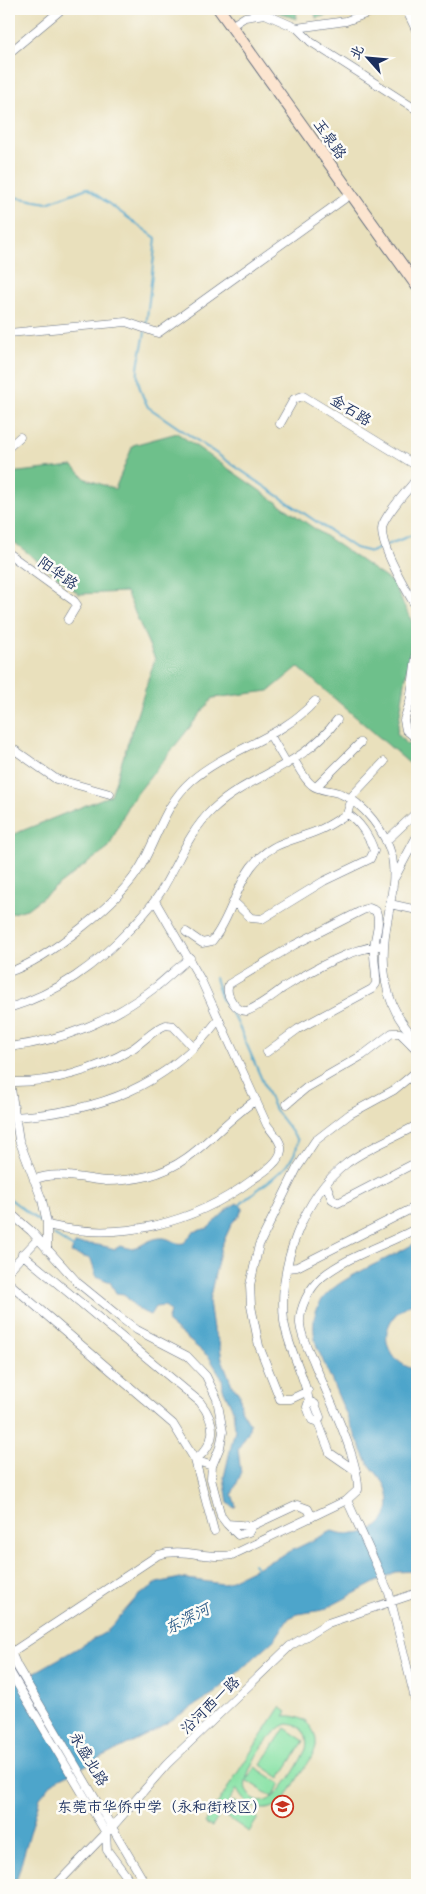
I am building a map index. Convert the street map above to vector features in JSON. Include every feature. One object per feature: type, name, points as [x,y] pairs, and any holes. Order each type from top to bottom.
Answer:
[{"type":"street","points":[[9,53],[62,9]]},
{"type":"street","name":"玉泉路","points":[[220,9],[417,286]]},
{"type":"street","points":[[297,28],[346,21],[379,9]]},
{"type":"street","points":[[406,9],[417,32]]},
{"type":"street","points":[[231,26],[245,17],[265,14],[297,28],[303,36],[316,46],[417,110]]},
{"type":"street","points":[[9,333],[126,322],[158,333],[352,194]]},
{"type":"street","name":"金石路","points":[[280,424],[294,399],[303,396],[417,466]]},
{"type":"street","points":[[9,447],[20,437]]},
{"type":"street","points":[[417,478],[384,523],[385,545],[417,609]]},
{"type":"street","name":"阳华路","points":[[9,554],[74,601],[77,606],[76,610],[68,620]]},
{"type":"street","points":[[417,650],[410,702],[404,720],[406,730],[417,739]]},
{"type":"street","points":[[9,972],[37,959],[62,942],[129,883],[143,862],[173,800],[191,781],[212,765],[298,720],[315,701]]},
{"type":"street","points":[[9,1008],[37,998],[71,981],[121,938],[155,901],[196,828],[212,810],[234,793],[290,762],[321,740],[337,720]]},
{"type":"street","points":[[270,735],[290,762],[309,783],[316,788],[338,793],[351,800],[371,820],[386,841],[392,860],[393,881],[383,945],[383,977],[387,992],[399,1018],[417,1040]]},
{"type":"street","points":[[316,788],[360,743]]},
{"type":"street","points":[[9,746],[56,779],[110,794]]},
{"type":"street","points":[[186,932],[202,943],[212,941],[234,902],[245,877],[267,852],[282,842],[325,828],[347,814],[351,800],[384,762]]},
{"type":"street","points":[[386,841],[417,812]]},
{"type":"street","points":[[234,902],[251,918],[262,919],[324,882],[370,860],[374,851],[372,846],[356,820],[347,814]]},
{"type":"street","points":[[393,881],[400,864],[417,836]]},
{"type":"street","points":[[47,1225],[104,1232],[140,1229],[186,1218],[226,1198],[272,1164],[281,1150],[281,1145],[267,1125],[190,958],[155,901]]},
{"type":"street","points":[[390,904],[417,910]]},
{"type":"street","points":[[267,1052],[298,1028],[372,989],[376,984],[374,946],[378,917],[376,911],[368,908],[294,945],[228,984],[228,993],[239,1010],[247,1011],[302,977],[356,951],[374,946],[383,945]]},
{"type":"street","points":[[9,1047],[65,1037],[100,1023],[135,1002],[190,958]]},
{"type":"street","points":[[14,1116],[63,1112],[119,1097],[155,1079],[194,1048],[219,1019]]},
{"type":"street","points":[[47,1250],[47,1225],[42,1200],[22,1148],[14,1116],[9,1079],[42,1080],[92,1068],[124,1054],[166,1024],[173,1026],[194,1048]]},
{"type":"street","points":[[287,1104],[312,1084],[363,1055],[392,1033],[400,1033],[417,1050]]},
{"type":"street","points":[[308,1391],[291,1399],[280,1398],[259,1346],[251,1306],[250,1285],[259,1244],[297,1168],[315,1141],[350,1114],[394,1090],[417,1071]]},
{"type":"street","points":[[34,1180],[46,1176],[57,1176],[121,1180],[159,1173],[198,1151],[222,1126],[256,1100]]},
{"type":"street","points":[[356,1471],[330,1453],[318,1422],[320,1417],[315,1404],[309,1400],[308,1391],[287,1336],[284,1320],[288,1268],[301,1226],[326,1184],[346,1164],[363,1152],[417,1125]]},
{"type":"street","points":[[326,1184],[332,1200],[338,1203],[417,1162]]},
{"type":"street","points":[[288,1268],[297,1267],[417,1206]]},
{"type":"street","points":[[9,1212],[38,1239],[78,1282],[121,1318],[137,1330],[187,1356],[202,1371],[212,1387],[222,1423],[223,1440],[212,1466],[211,1479],[221,1516],[227,1524],[252,1526],[297,1505],[308,1509],[312,1517]]},
{"type":"street","points":[[10,1651],[158,1555],[172,1551],[218,1558],[232,1555],[347,1500],[358,1490],[356,1471],[302,1334],[300,1324],[302,1307],[312,1288],[328,1272],[417,1228]]},
{"type":"street","points":[[9,1270],[38,1239]]},
{"type":"street","points":[[22,1254],[200,1402],[209,1419],[212,1441],[210,1447],[195,1460]]},
{"type":"street","points":[[9,1283],[167,1416],[182,1436],[195,1460],[214,1531]]},
{"type":"street","points":[[195,1460],[212,1466]]},
{"type":"street","points":[[347,1500],[388,1593],[417,1707]]},
{"type":"street","name":"沿河西一路","points":[[56,1885],[113,1826],[167,1764],[302,1638],[328,1623],[417,1593]]},
{"type":"street","name":"永盛北路","points":[[10,1651],[146,1885]]},
{"type":"street","name":"永盛北路","points":[[9,1670],[106,1833],[107,1850],[133,1885]]},
{"type":"green space","points":[[270,9],[297,9],[296,19]]},
{"type":"green space","points":[[314,9],[349,9],[316,18]]},
{"type":"green space","points":[[177,433],[393,583],[414,626],[397,733],[406,744],[417,746],[417,770],[298,667],[269,691],[213,698],[128,805],[109,847],[27,909],[9,914],[9,836],[111,795],[155,659],[126,592],[79,594],[9,538],[9,473],[73,466],[86,479],[115,489],[133,445]]},
{"type":"green space","points":[[280,1707],[287,1712],[284,1716],[296,1717],[307,1723],[316,1739],[315,1750],[282,1801],[276,1806],[269,1808],[256,1808],[245,1801],[237,1789],[212,1827],[205,1823]],"holes":[[[288,1724],[301,1729],[305,1736],[307,1744],[302,1757],[289,1779],[272,1798],[263,1802],[254,1800],[246,1790],[248,1773],[253,1762],[274,1733]]]},
{"type":"green space","points":[[285,1728],[304,1741],[280,1778],[261,1765]]},
{"type":"green space","points":[[255,1767],[281,1784],[272,1797],[246,1780]]},
{"type":"green space","points":[[233,1801],[258,1818],[249,1832],[224,1815]]},
{"type":"water","points":[[237,1203],[243,1208],[239,1216],[232,1223],[221,1247],[209,1301],[213,1329],[219,1342],[222,1359],[232,1385],[240,1395],[241,1409],[250,1424],[248,1432],[238,1449],[241,1474],[232,1494],[236,1506],[234,1508],[228,1503],[224,1477],[235,1429],[233,1410],[223,1389],[222,1378],[209,1357],[167,1322],[170,1312],[165,1306],[155,1307],[150,1315],[142,1311],[132,1304],[124,1294],[116,1293],[110,1282],[96,1276],[91,1259],[71,1253],[75,1244],[105,1246],[115,1249],[120,1246],[133,1249],[159,1238],[184,1243],[193,1232],[208,1228]]},
{"type":"water","name":"东深河","points":[[417,1242],[417,1299],[395,1315],[388,1327],[387,1343],[390,1351],[401,1363],[417,1370],[417,1571],[395,1572],[323,1610],[298,1614],[289,1618],[275,1639],[216,1692],[154,1731],[53,1782],[40,1798],[15,1885],[9,1885],[9,1687],[106,1632],[137,1597],[157,1583],[180,1578],[223,1584],[332,1531],[353,1534],[373,1529],[386,1516],[389,1506],[387,1489],[366,1459],[317,1347],[314,1330],[315,1317],[319,1305],[335,1287],[359,1272]]},
{"type":"waterway","points":[[9,194],[15,197],[47,203],[87,188],[156,238],[146,327]]},
{"type":"waterway","points":[[145,332],[138,377],[142,396],[148,407],[355,548],[371,552],[382,547]]},
{"type":"waterway","points":[[387,545],[417,533]]},
{"type":"waterway","points":[[215,978],[221,997],[237,1022],[275,1110],[298,1140],[296,1151],[283,1169],[239,1206]]},
{"type":"waterway","points":[[9,1198],[40,1222]]},
{"type":"waterway","points":[[54,1235],[75,1249]]},
{"type":"waterway","points":[[253,1564],[258,1570]]},
{"type":"place","name":"东莞市华侨中学（永和街校区）","points":[[283,1807]]}]
